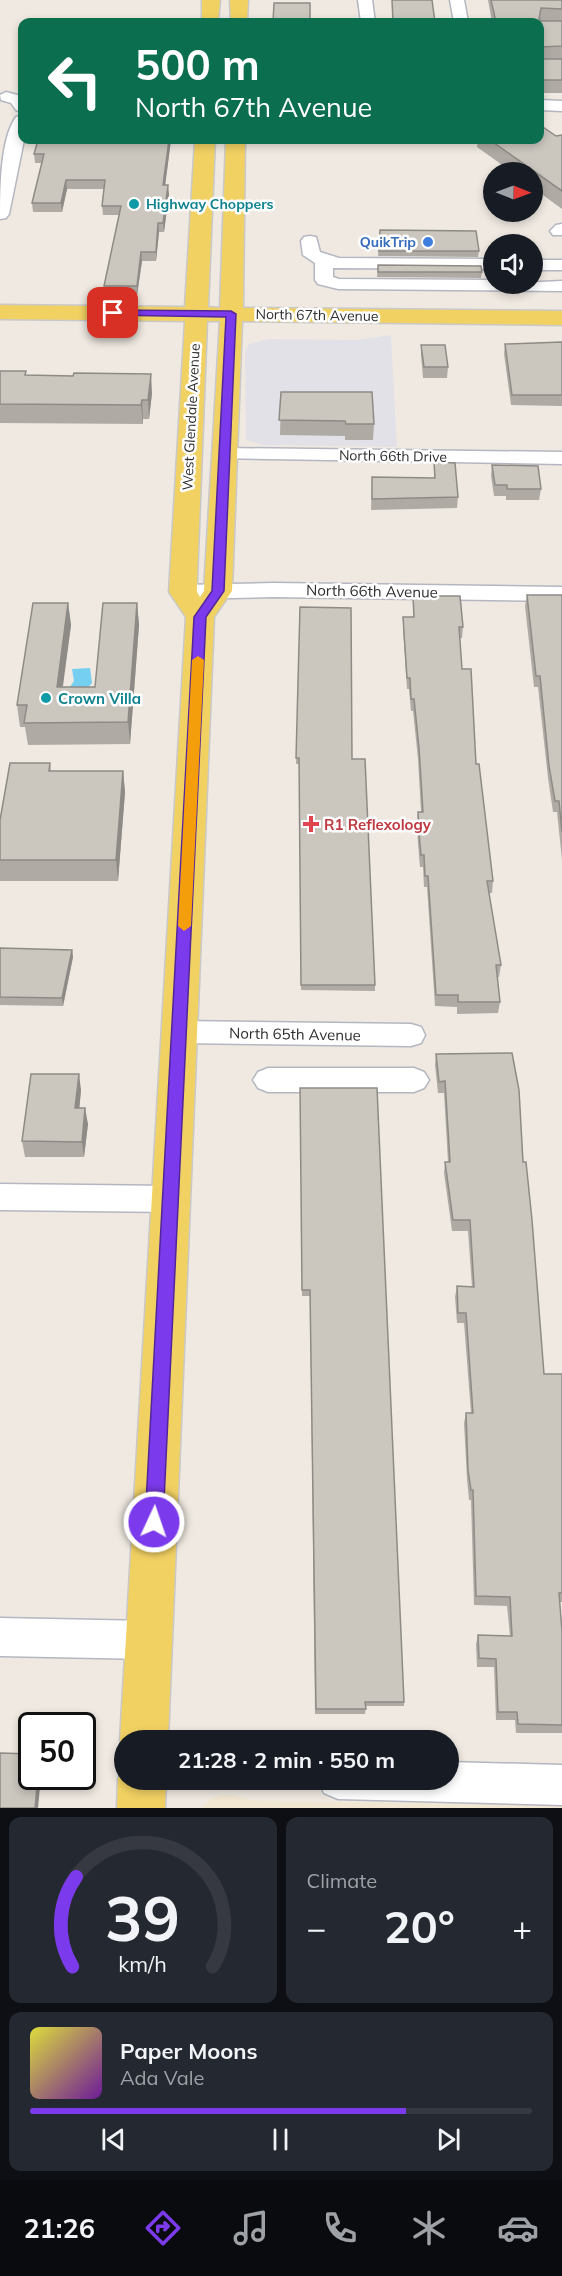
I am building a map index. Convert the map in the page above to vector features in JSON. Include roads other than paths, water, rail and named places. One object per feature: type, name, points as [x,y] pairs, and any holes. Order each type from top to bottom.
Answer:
[{"type":"main road","points":[[210,18],[211,0]]},
{"type":"main road","points":[[239,0],[239,18]]},
{"type":"main road","name":"West Glendale Avenue","points":[[183,592],[205,144]]},
{"type":"main road","points":[[144,1730],[200,617],[218,591],[231,321],[236,147],[218,152],[218,144]]},
{"type":"main road","name":"North 67th Avenue","points":[[0,312],[196,321]]},
{"type":"main road","name":"North 67th Avenue","points":[[0,326],[196,321],[562,318]]},
{"type":"main road","name":"North 67th Avenue","points":[[231,321],[562,331]]},
{"type":"main road","points":[[183,592],[200,617]]},
{"type":"main road","points":[[141,1808],[142,1790]]},
{"type":"street","points":[[365,0],[367,18]]},
{"type":"street","points":[[457,0],[460,18]]},
{"type":"street","points":[[6,97],[18,102]]},
{"type":"street","points":[[544,105],[562,106]]},
{"type":"street","points":[[0,214],[18,129]]},
{"type":"street","points":[[310,241],[312,255],[324,261],[339,263],[483,264]]},
{"type":"street","points":[[324,261],[324,280],[338,284],[562,286]]},
{"type":"street","points":[[543,265],[562,265]]},
{"type":"street","name":"North 66th Drive","points":[[224,454],[562,458]]},
{"type":"street","name":"North 66th Avenue","points":[[183,592],[273,590],[562,594]]},
{"type":"street","name":"North 65th Avenue","points":[[179,1032],[411,1035]]},
{"type":"street","points":[[268,1080],[414,1080]]},
{"type":"street","points":[[0,1197],[171,1199]]},
{"type":"street","points":[[0,1637],[148,1640]]},
{"type":"street","points":[[459,1782],[562,1785]]},
{"type":"water","points":[[90,668],[92,683],[81,695],[68,690],[74,681],[72,669]]},
{"type":"place","name":"Highway Choppers","points":[[134,204]]},
{"type":"place","name":"QuikTrip","points":[[428,242]]},
{"type":"place","name":"Crown Villa","points":[[46,698]]},
{"type":"place","name":"R1 Reflexology","points":[[311,824]]}]
